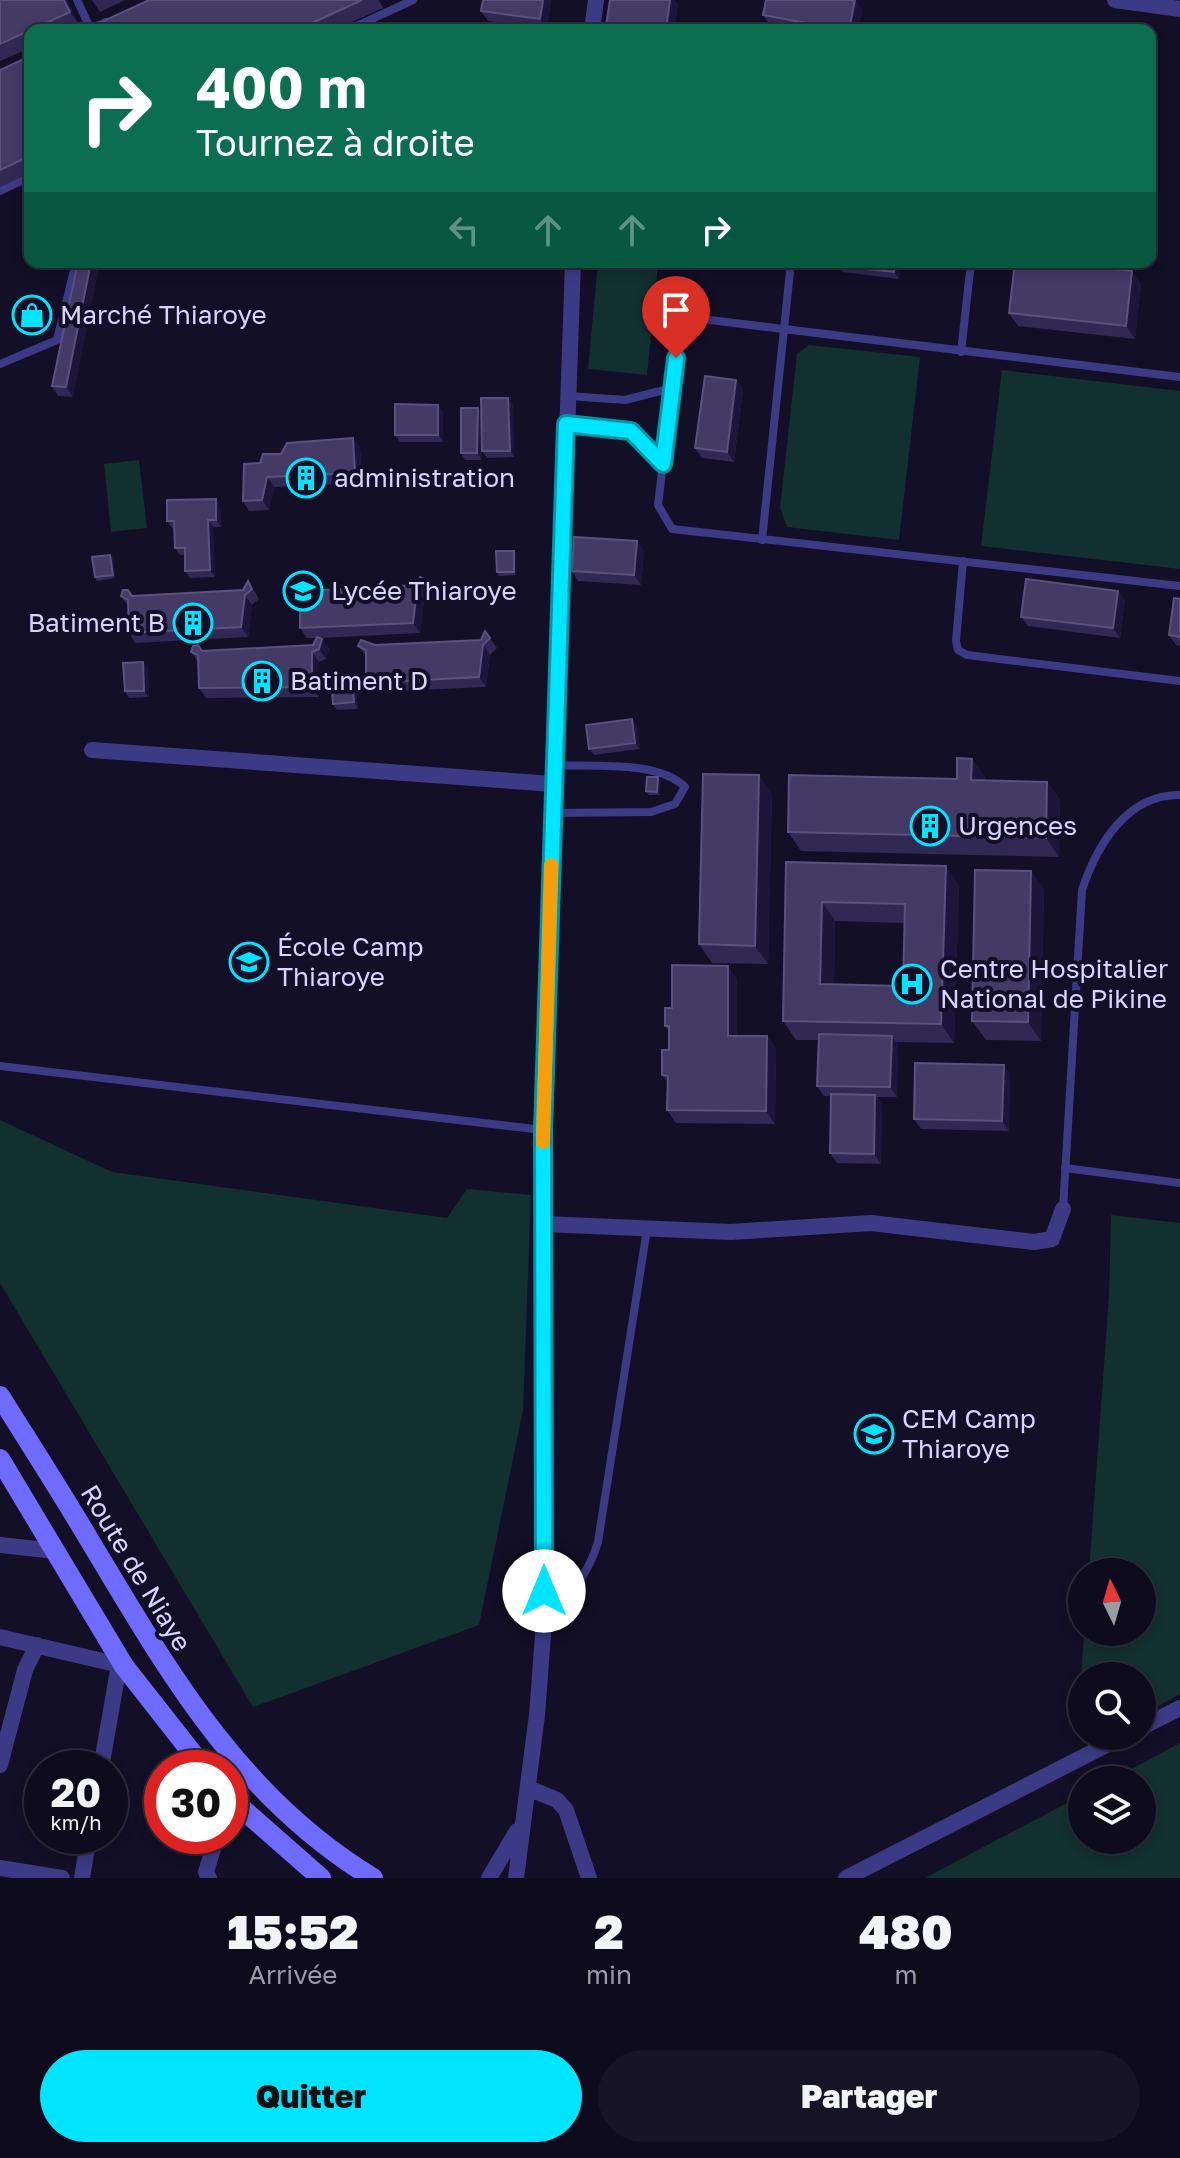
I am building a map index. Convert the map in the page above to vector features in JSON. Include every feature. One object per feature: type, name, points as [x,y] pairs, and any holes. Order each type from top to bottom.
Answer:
[{"type":"main road","name":"Route de Niaye","points":[[0,1396],[168,1672],[235,1761],[320,1841],[373,1878]]},
{"type":"main road","points":[[0,1459],[122,1666],[190,1750]]},
{"type":"main road","points":[[248,1814],[321,1878]]},
{"type":"street","points":[[593,24],[596,0]]},
{"type":"street","points":[[1115,0],[1158,3],[1180,9]]},
{"type":"street","points":[[516,1878],[544,1622],[543,1130],[573,268]]},
{"type":"street","points":[[92,750],[553,784]]},
{"type":"street","points":[[544,1224],[647,1226],[731,1232],[871,1223],[1034,1242],[1052,1239],[1063,1209]]},
{"type":"street","points":[[0,1545],[55,1551]]},
{"type":"street","points":[[0,1637],[122,1666],[105,1750]]},
{"type":"street","points":[[0,1765],[25,1670],[37,1645]]},
{"type":"street","points":[[1156,1720],[1180,1708]]},
{"type":"street","points":[[846,1878],[1097,1750]]},
{"type":"street","points":[[528,1788],[557,1800],[566,1810],[589,1878]]},
{"type":"street","points":[[489,1878],[521,1823]]},
{"type":"street","points":[[82,1878],[86,1854]]},
{"type":"street","points":[[204,1876],[211,1854]]},
{"type":"street","points":[[0,1868],[62,1878]]},
{"type":"lane","points":[[77,0],[87,24]]},
{"type":"lane","points":[[388,0],[392,10]]},
{"type":"lane","points":[[361,24],[413,0]]},
{"type":"lane","points":[[102,24],[116,17]]},
{"type":"lane","points":[[0,191],[24,180]]},
{"type":"lane","points":[[0,364],[57,340],[75,268]]},
{"type":"lane","points":[[762,540],[790,268]]},
{"type":"lane","points":[[961,352],[970,268]]},
{"type":"lane","points":[[1180,377],[693,318],[679,329],[658,505],[661,517],[672,529],[1180,586]]},
{"type":"lane","points":[[568,396],[625,400],[672,388]]},
{"type":"lane","points":[[566,424],[631,431],[663,464]]},
{"type":"lane","points":[[963,561],[956,641],[958,650],[967,655],[1180,681]]},
{"type":"lane","points":[[552,813],[651,812],[675,804],[685,787],[674,775],[653,770],[554,765]]},
{"type":"lane","points":[[1063,1209],[1082,890],[1099,849],[1130,812],[1153,798],[1180,795]]},
{"type":"lane","points":[[0,1066],[543,1130]]},
{"type":"lane","points":[[1065,1168],[1180,1183]]},
{"type":"lane","points":[[544,1622],[582,1579],[598,1542],[647,1226]]},
{"type":"green space","points":[[597,268],[658,268],[647,375],[588,369]]},
{"type":"green space","points":[[809,345],[920,357],[899,540],[787,527],[780,508],[797,354]]},
{"type":"green space","points":[[1002,370],[1180,391],[1180,569],[981,546]]},
{"type":"green space","points":[[139,460],[147,528],[111,532],[104,464]]},
{"type":"green space","points":[[0,1120],[112,1172],[447,1218],[467,1189],[531,1195],[523,1410],[479,1625],[253,1707],[0,1283]]},
{"type":"green space","points":[[1111,1215],[1180,1223],[1180,1694],[1156,1707],[1156,1662],[1082,1662],[1083,1646],[1156,1646],[1156,1558],[1090,1558],[1109,1296]]},
{"type":"green space","points":[[1180,1743],[1180,1878],[925,1878],[1068,1802],[1068,1854],[1156,1854],[1156,1766],[1137,1766]]},
{"type":"building","points":[[0,0],[64,0],[70,12],[44,24],[24,24],[24,33],[0,44]]},
{"type":"building","points":[[149,0],[362,0],[310,24],[97,24]]},
{"type":"building","points":[[483,0],[543,0],[540,19],[481,11]]},
{"type":"building","points":[[610,0],[670,0],[667,24],[606,24]]},
{"type":"building","points":[[766,0],[855,0],[850,24],[810,24],[763,15]]},
{"type":"building","points":[[24,59],[24,159],[0,170],[0,70]]},
{"type":"building","points":[[77,268],[90,268],[66,387],[52,386]]},
{"type":"building","points":[[857,268],[895,268],[894,272]]},
{"type":"building","points":[[1014,268],[1132,271],[1126,326],[1009,313]]},
{"type":"building","points":[[705,376],[736,380],[727,452],[695,448]]},
{"type":"building","points":[[481,398],[508,398],[510,451],[482,451]]},
{"type":"building","points":[[395,404],[438,405],[438,435],[395,435]]},
{"type":"building","points":[[461,408],[478,408],[477,453],[461,453]]},
{"type":"building","points":[[353,438],[355,473],[267,477],[262,500],[243,501],[244,464],[260,463],[263,454],[281,454],[287,443]]},
{"type":"building","points":[[216,499],[216,520],[208,520],[210,570],[185,571],[185,548],[175,548],[174,521],[167,521],[167,500]]},
{"type":"building","points":[[574,537],[637,541],[634,575],[572,571]]},
{"type":"building","points":[[496,551],[514,551],[514,572],[497,572]]},
{"type":"building","points":[[110,555],[113,575],[95,577],[92,557]]},
{"type":"building","points":[[420,577],[424,579],[424,584],[417,590],[413,623],[300,628],[300,595],[293,592],[295,586],[300,585],[304,591],[415,585]]},
{"type":"building","points":[[1026,579],[1118,591],[1113,628],[1021,617]]},
{"type":"building","name":"Batiment B","points":[[248,581],[252,589],[245,595],[241,627],[129,633],[128,600],[121,596],[123,590],[128,590],[132,596],[243,590]]},
{"type":"building","points":[[1174,598],[1180,599],[1180,637],[1169,635]]},
{"type":"building","points":[[485,631],[490,638],[483,645],[479,677],[366,683],[366,650],[358,646],[361,640],[375,645],[481,640]]},
{"type":"building","name":"Batiment D","points":[[317,637],[322,639],[319,649],[312,652],[312,687],[199,688],[198,655],[191,652],[193,646],[198,645],[202,651],[313,645]]},
{"type":"building","points":[[143,662],[144,691],[125,691],[123,663]]},
{"type":"building","points":[[352,677],[354,702],[333,704],[331,679]]},
{"type":"building","points":[[632,719],[635,743],[589,749],[586,725]]},
{"type":"building","name":"Urgences","points":[[957,758],[972,759],[971,780],[1047,782],[1046,838],[788,832],[789,775],[957,779]]},
{"type":"building","points":[[703,774],[759,775],[755,946],[699,944]]},
{"type":"building","points":[[647,777],[658,777],[657,792],[646,791]]},
{"type":"building","points":[[786,862],[946,866],[941,1024],[783,1021]],"holes":[[[822,902],[905,904],[903,986],[820,984]]]},
{"type":"building","points":[[975,870],[1031,871],[1028,1022],[972,1021]]},
{"type":"building","points":[[672,965],[728,966],[728,1036],[767,1036],[766,1111],[667,1110],[668,1076],[662,1075],[662,1050],[669,1050],[665,1008],[672,1008]]},
{"type":"building","points":[[819,1034],[892,1036],[890,1087],[817,1086]]},
{"type":"building","points":[[915,1063],[1004,1065],[1002,1121],[914,1119]]},
{"type":"building","points":[[831,1094],[875,1095],[874,1154],[830,1153]]},
{"type":"slow traffic","points":[[543,1142],[551,865]]},
{"type":"place","name":"Marché Thiaroye","points":[[32,315]]},
{"type":"place","name":"administration","points":[[306,478]]},
{"type":"place","name":"Lycée Thiaroye","points":[[303,591]]},
{"type":"place","name":"Batiment B","points":[[193,623]]},
{"type":"place","name":"Batiment D","points":[[262,681]]},
{"type":"place","name":"Urgences","points":[[930,826]]},
{"type":"place","name":"École Camp Thiaroye","points":[[249,962]]},
{"type":"place","name":"Centre Hospitalier National de Pikine","points":[[912,984]]},
{"type":"place","name":"CEM Camp Thiaroye","points":[[874,1434]]},
{"type":"route","points":[[544,1591],[543,1130],[566,424],[610,426],[631,431],[663,464],[676,358]]}]
